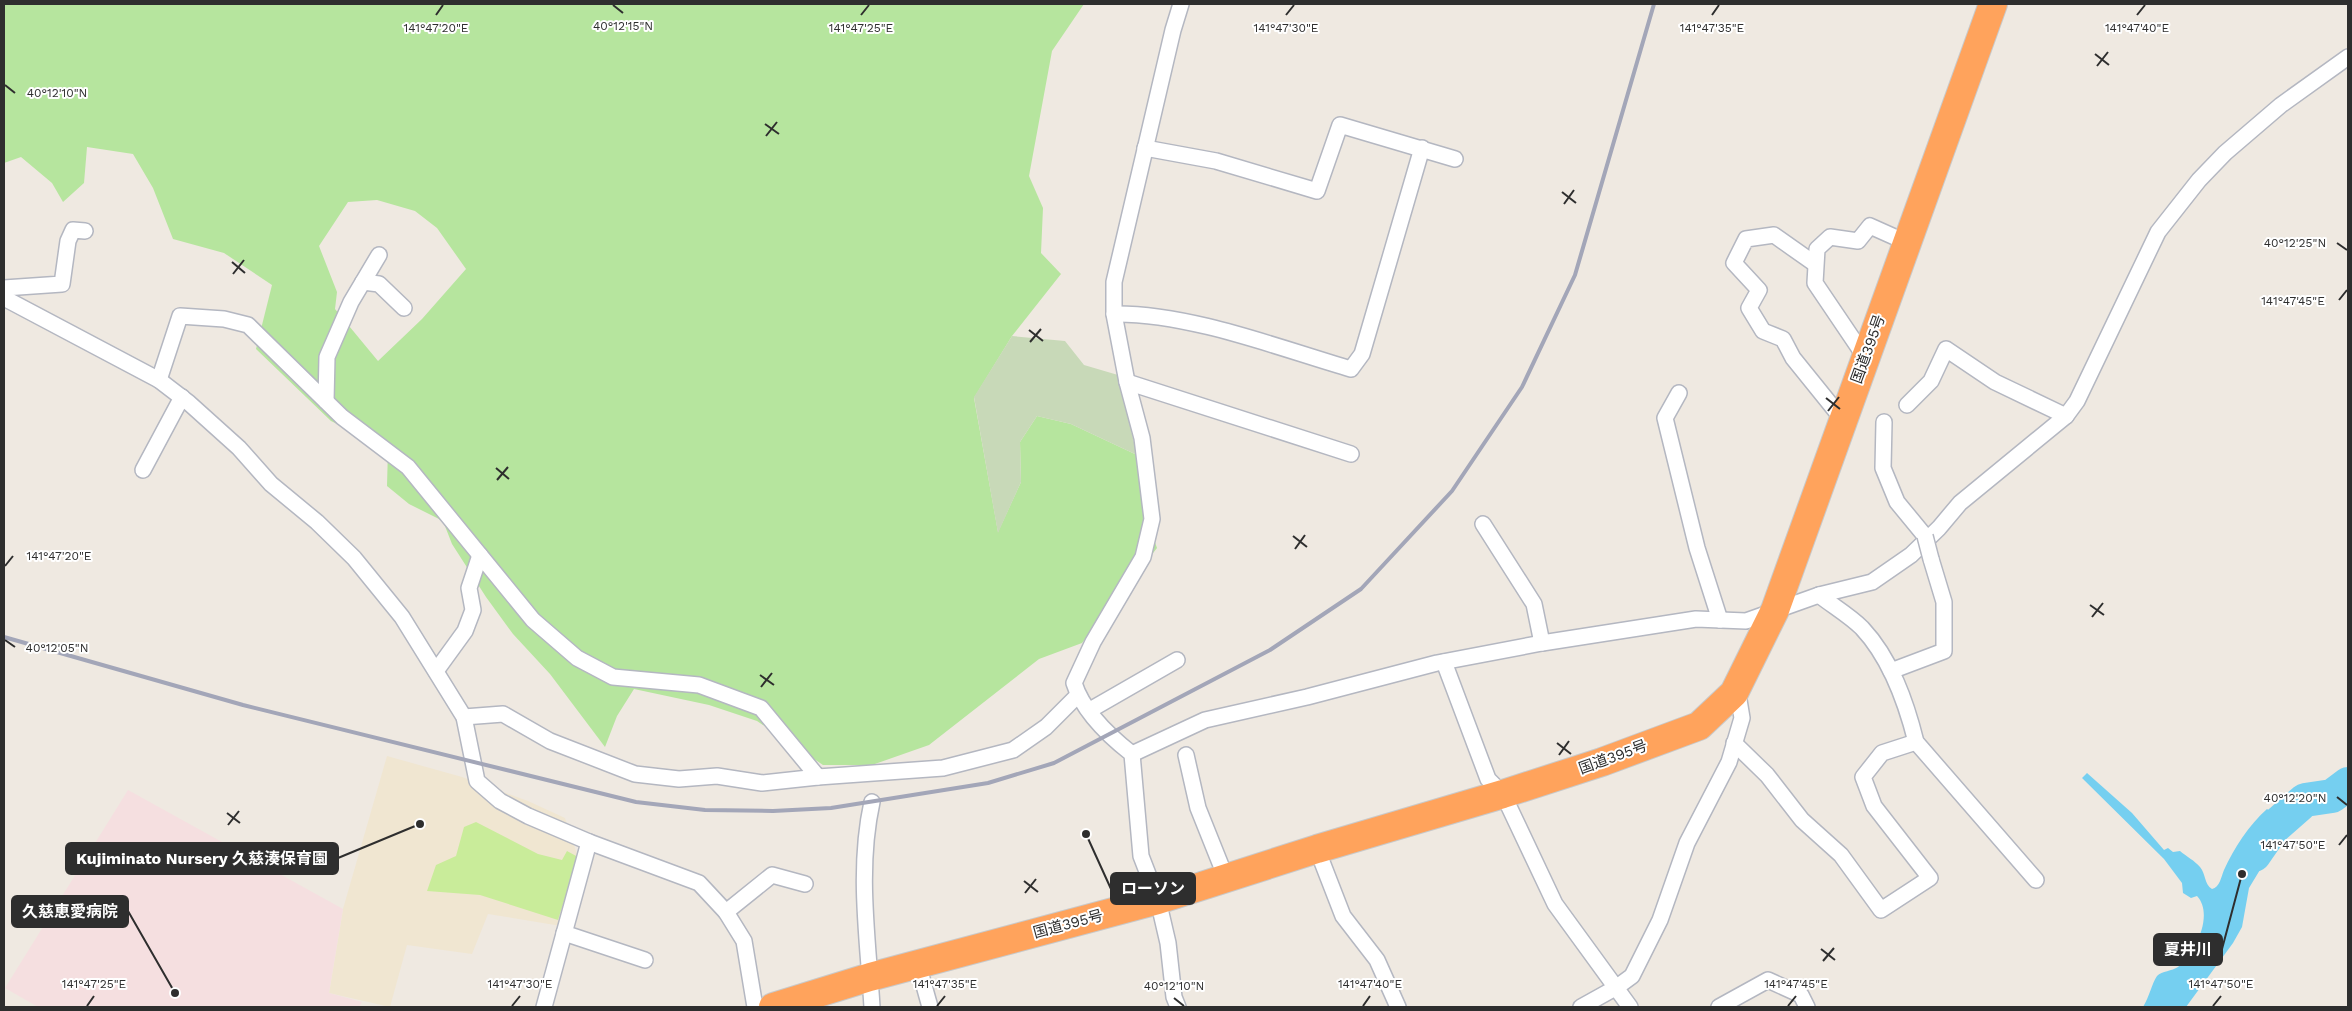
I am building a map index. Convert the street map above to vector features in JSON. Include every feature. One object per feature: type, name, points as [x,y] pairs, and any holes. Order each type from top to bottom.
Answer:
[{"type":"highway","name":"国道395号","points":[[773,1007],[870,976],[1158,900],[1317,848],[1503,794],[1602,762],[1699,726],[1734,693],[1775,610],[1994,4]]},
{"type":"street","points":[[1178,1007],[1174,997],[1168,943],[1158,900],[1141,856],[1132,754],[1109,735],[1078,694],[1074,683],[1093,642],[1143,557],[1152,518],[1142,438],[1127,382],[1114,314],[1114,282],[1172,30],[1181,4]]},
{"type":"street","points":[[1132,754],[1205,720],[1307,697],[1444,662],[1542,642],[1696,619],[1746,621],[1819,595],[1872,582],[1911,555],[1939,528],[1960,503],[2066,416],[2077,401],[2158,232],[2167,220],[2225,153],[2281,105],[2348,57]]},
{"type":"street","points":[[1145,148],[1216,161],[1317,192],[1340,125],[1455,159]]},
{"type":"street","points":[[1114,314],[1140,314],[1197,324],[1351,370],[1362,354],[1422,148]]},
{"type":"street","points":[[1865,357],[1815,283],[1817,249],[1830,237],[1858,240],[1870,226],[1908,243]]},
{"type":"street","points":[[5,299],[62,284],[73,230],[85,231]]},
{"type":"street","points":[[1815,264],[1774,235],[1746,239],[1734,262],[1759,290],[1749,308],[1763,331],[1783,339],[1793,358],[1835,410],[1844,416]]},
{"type":"street","points":[[326,401],[328,357],[351,302],[379,255]]},
{"type":"street","points":[[363,282],[379,284],[404,308]]},
{"type":"street","points":[[5,299],[159,380],[182,397],[239,448],[271,484],[317,522],[354,558],[402,618],[464,717],[477,780],[500,801],[528,816],[589,842],[699,883],[726,912],[744,941],[755,1007]]},
{"type":"street","points":[[159,380],[180,316],[224,319],[248,325],[342,417],[408,467],[534,620],[577,658],[613,677],[699,686],[761,708],[818,777]]},
{"type":"street","points":[[1907,405],[1931,381],[1946,349],[1995,382],[2066,416]]},
{"type":"street","points":[[1127,382],[1351,454]]},
{"type":"street","points":[[1680,393],[1665,418],[1697,548],[1720,620]]},
{"type":"street","points":[[143,470],[182,397]]},
{"type":"street","points":[[1884,422],[1883,468],[1897,502],[1925,536],[1944,602],[1944,651],[1892,671]]},
{"type":"street","points":[[1483,524],[1534,604],[1542,642]]},
{"type":"street","points":[[436,671],[465,631],[473,610],[469,588],[480,555]]},
{"type":"street","points":[[1819,595],[1862,628],[1892,671],[1909,713],[1916,742],[2036,880]]},
{"type":"street","points":[[1090,710],[1177,660]]},
{"type":"street","points":[[1444,662],[1488,779],[1503,794],[1554,904],[1630,1007]]},
{"type":"street","points":[[1581,1007],[1617,987],[1632,976],[1660,920],[1687,843],[1729,762],[1742,718],[1739,700],[1734,693]]},
{"type":"street","points":[[464,717],[503,714],[550,741],[635,774],[679,779],[717,776],[762,782],[944,768],[1013,750],[1046,727],[1078,694]]},
{"type":"street","points":[[1734,743],[1767,775],[1802,820],[1840,855],[1881,910],[1930,878],[1874,806],[1862,777],[1882,753],[1916,742]]},
{"type":"street","points":[[1186,755],[1198,808],[1226,878]]},
{"type":"street","points":[[872,802],[865,834],[865,895],[872,1007]]},
{"type":"street","points":[[544,1007],[589,842]]},
{"type":"street","points":[[1317,848],[1343,916],[1377,960],[1398,1007]]},
{"type":"street","points":[[726,912],[772,876],[805,884]]},
{"type":"street","points":[[564,933],[644,960]]},
{"type":"street","points":[[918,964],[930,1007]]},
{"type":"street","points":[[1719,1007],[1768,980],[1801,995],[1807,1007]]},
{"type":"shaded area","points":[[387,756],[462,777],[528,801],[565,818],[578,857],[561,926],[488,914],[472,954],[407,945],[390,1007],[329,993],[343,909]]},
{"type":"shaded area","points":[[128,790],[343,909],[329,993],[362,1002],[359,1007],[38,1007],[5,988]]},
{"type":"green space","points":[[4,4],[1084,4],[1052,51],[1029,176],[1043,208],[1041,253],[1061,274],[1012,336],[974,398],[998,532],[1021,482],[1020,442],[1037,416],[1071,424],[1137,455],[1145,514],[1157,548],[1082,643],[1039,659],[929,745],[872,765],[823,765],[757,721],[709,705],[634,689],[617,716],[605,747],[550,674],[513,634],[486,597],[452,544],[443,521],[409,504],[387,486],[388,449],[331,421],[256,349],[272,285],[224,253],[173,239],[153,188],[133,154],[87,147],[84,183],[63,202],[52,183],[21,157],[4,163]],"holes":[[[377,200],[415,211],[437,228],[466,269],[422,319],[378,361],[335,309],[337,292],[319,246],[348,202]]]},
{"type":"green space","points":[[1012,336],[1065,341],[1084,365],[1118,375],[1137,455],[1071,424],[1037,416],[1020,442],[1021,482],[998,533],[974,397]]},
{"type":"green space","points":[[476,822],[538,854],[562,860],[567,851],[578,857],[558,920],[480,895],[427,891],[436,865],[456,856],[464,827]]},
{"type":"water","points":[[2087,773],[2132,813],[2164,850],[2168,848],[2173,852],[2180,851],[2198,865],[2209,887],[2212,889],[2219,884],[2237,845],[2254,822],[2267,809],[2296,829],[2272,850],[2249,888],[2242,927],[2233,943],[2186,1007],[2143,1007],[2157,976],[2178,967],[2191,953],[2201,933],[2204,913],[2202,904],[2197,896],[2191,898],[2183,893],[2182,883],[2164,859],[2082,778]]},
{"type":"waterway","points":[[2254,855],[2272,829],[2305,800],[2332,796],[2348,784]]},
{"type":"railway","points":[[4,637],[243,705],[636,802],[705,810],[773,811],[831,808],[988,783],[1054,763],[1270,650],[1361,589],[1452,491],[1522,387],[1575,275],[1654,4]]},
{"type":"place","name":"Kujiminato Nursery 久慈湊保育園","points":[[420,824]]},
{"type":"place","name":"ローソン","points":[[1086,834]]},
{"type":"place","name":"夏井川","points":[[2242,874]]},
{"type":"place","name":"久慈恵愛病院","points":[[175,993]]}]
